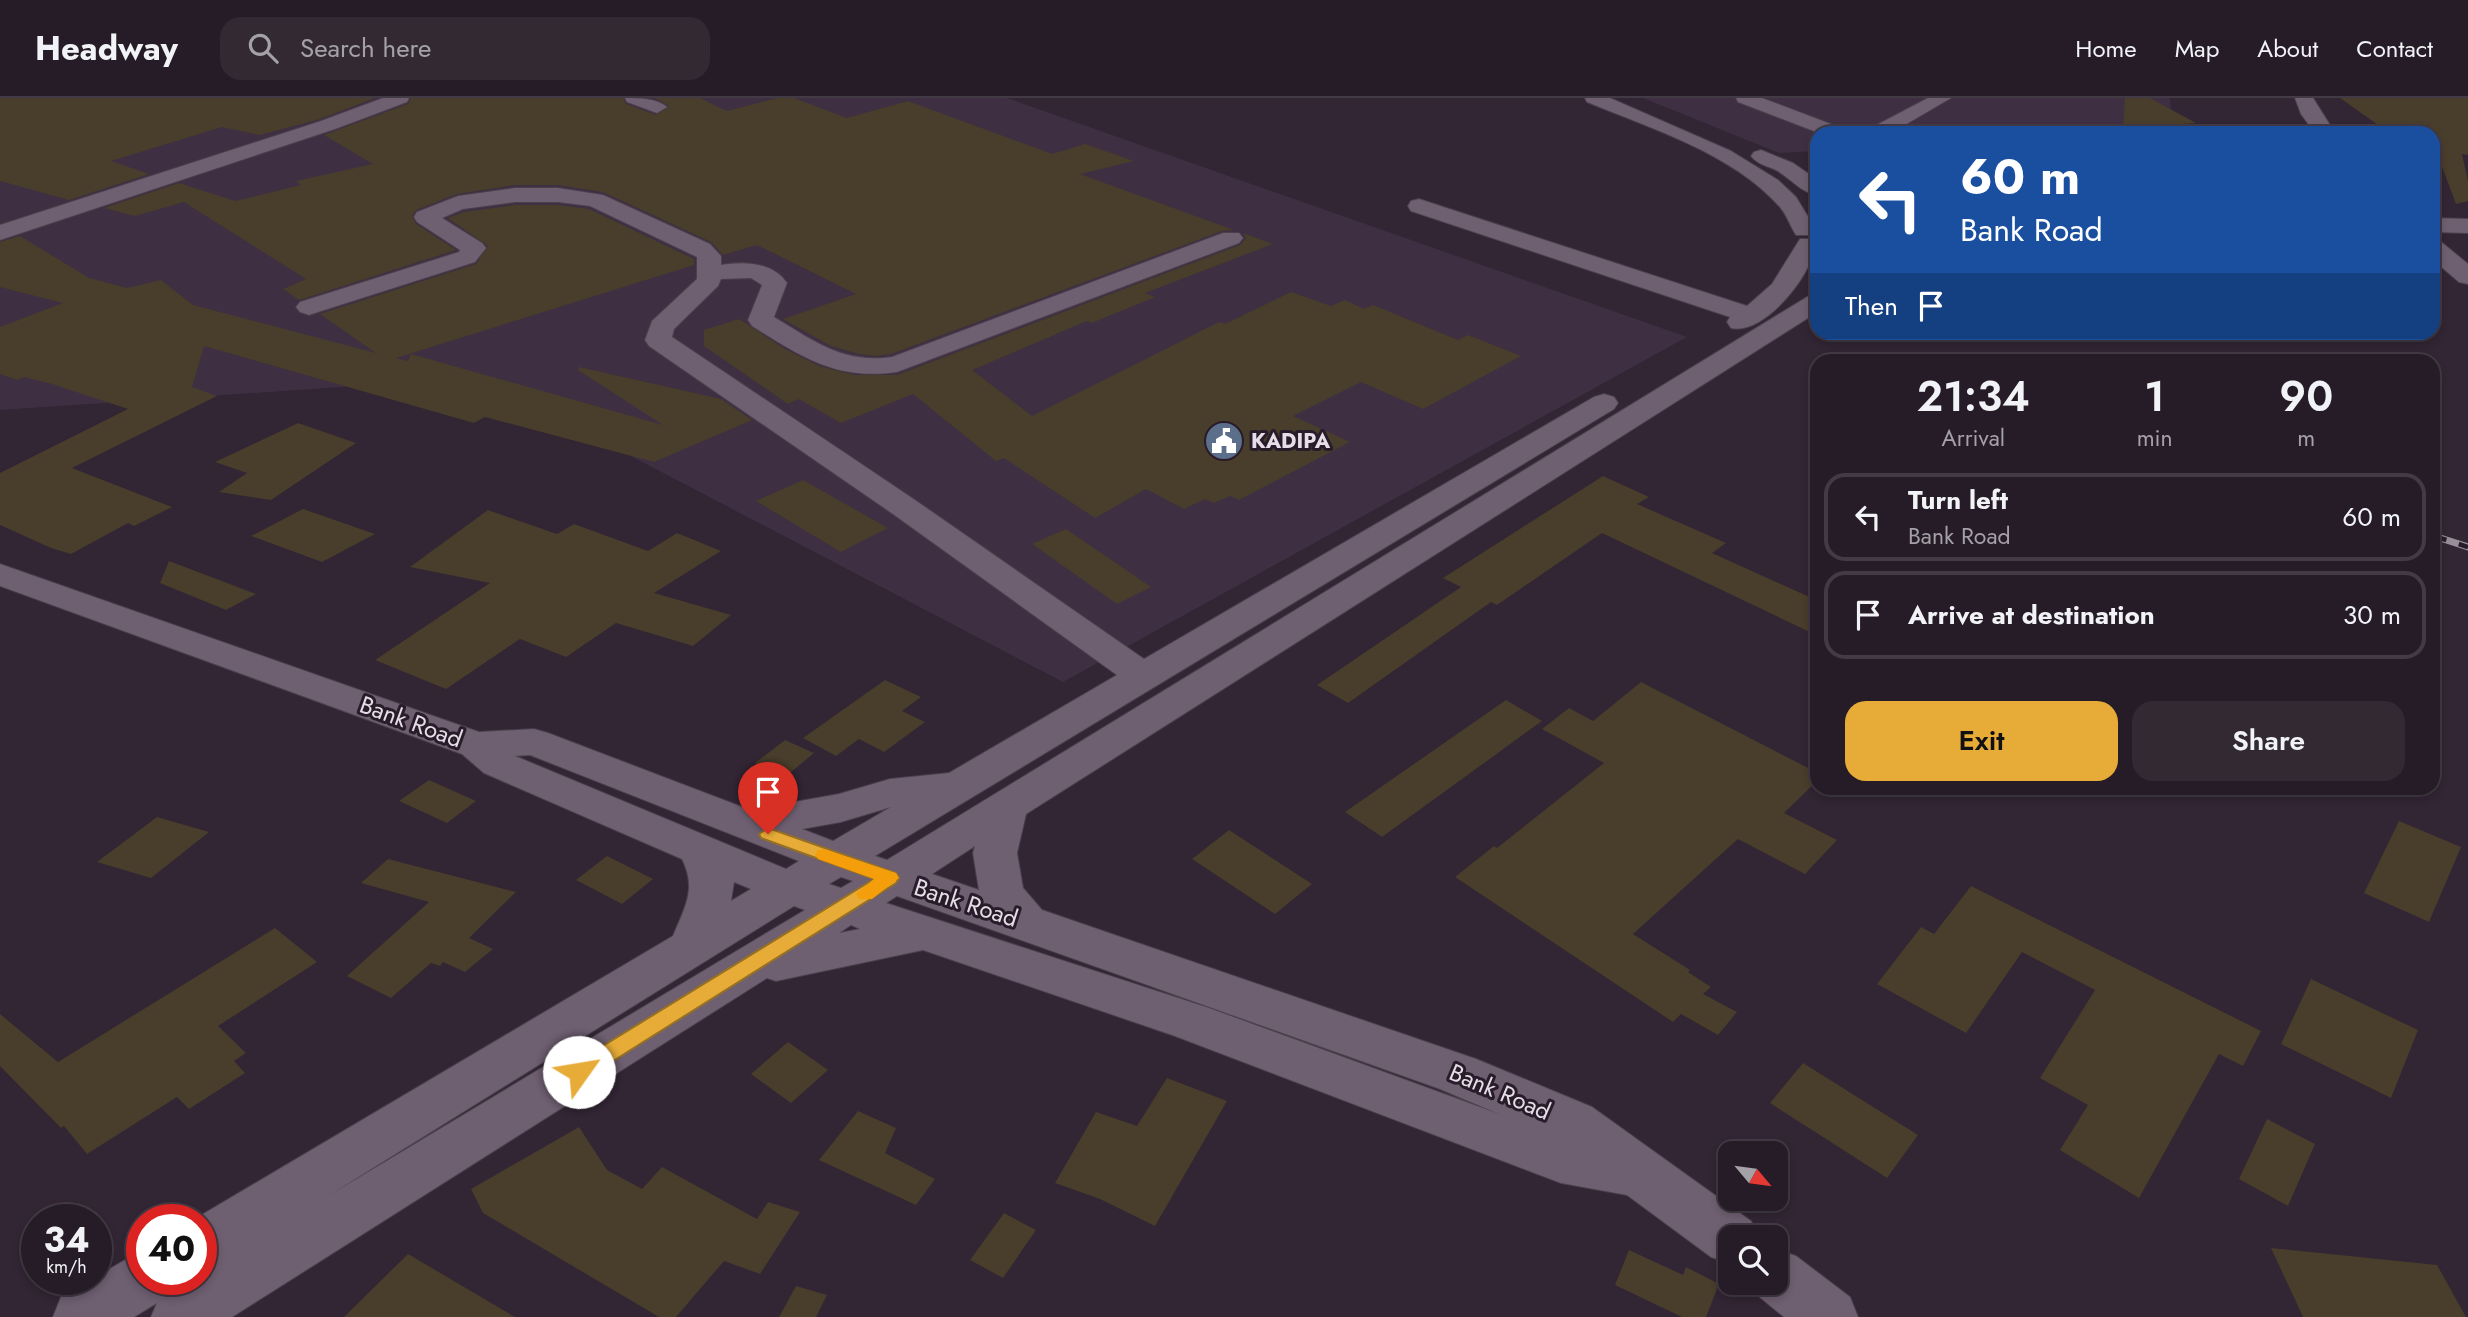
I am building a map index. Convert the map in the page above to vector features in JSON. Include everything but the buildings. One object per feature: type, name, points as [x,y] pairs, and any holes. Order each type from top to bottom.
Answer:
[{"type":"street","points":[[0,233],[328,125],[400,98]]},
{"type":"street","points":[[634,98],[657,107]]},
{"type":"street","points":[[1594,98],[1732,160],[1788,202],[1810,235]]},
{"type":"street","points":[[1624,98],[1786,167],[1810,185]]},
{"type":"street","points":[[1745,98],[1819,126]]},
{"type":"street","points":[[1889,126],[1942,98]]},
{"type":"street","points":[[2304,98],[2320,126]]},
{"type":"street","points":[[309,307],[467,257],[474,248],[425,217],[458,203],[515,195],[558,195],[595,200],[702,249],[709,256],[709,281],[661,327],[658,340],[904,507],[1143,676]]},
{"type":"street","points":[[1419,206],[1750,315]]},
{"type":"street","points":[[2440,225],[2468,226]]},
{"type":"street","points":[[709,274],[732,270],[768,276],[775,283],[761,320],[835,363],[853,368],[877,369],[897,365],[1230,238]]},
{"type":"street","points":[[217,1235],[836,859],[1750,315],[1775,298],[1786,286],[1810,239]]},
{"type":"street","points":[[2440,253],[2468,279]]},
{"type":"street","points":[[2440,277],[2468,279]]},
{"type":"street","points":[[180,1317],[847,906],[1810,306]]},
{"type":"street","name":"Bank Road","points":[[0,574],[476,745],[498,764],[790,888],[1192,1022],[1561,1160],[1640,1174]]},
{"type":"street","name":"Bank Road","points":[[476,745],[534,742],[745,826],[836,859],[1026,922],[1458,1074],[1574,1123],[1718,1230]]},
{"type":"street","points":[[745,826],[841,808],[890,793],[958,786]]},
{"type":"street","points":[[1009,804],[995,853],[1002,893],[1026,922]]},
{"type":"street","points":[[690,949],[708,906],[713,877],[698,849]]},
{"type":"street","points":[[743,970],[928,933]]},
{"type":"street","points":[[1788,1285],[1829,1317]]},
{"type":"street","points":[[82,1317],[126,1290]]},
{"type":"shaded area","points":[[0,98],[1007,98],[1687,337],[1063,682],[497,386],[357,386],[0,410]]},
{"type":"shaded area","points":[[1643,98],[2170,98],[2172,126],[1810,126],[1810,151],[1779,153]]},
{"type":"railway","points":[[2440,538],[2468,547]]},
{"type":"slow traffic","points":[[824,855],[890,878],[866,894]]},
{"type":"place","name":"KADIPA","points":[[1224,441]]},
{"type":"route","points":[[579,1072],[890,878],[768,834]]}]
